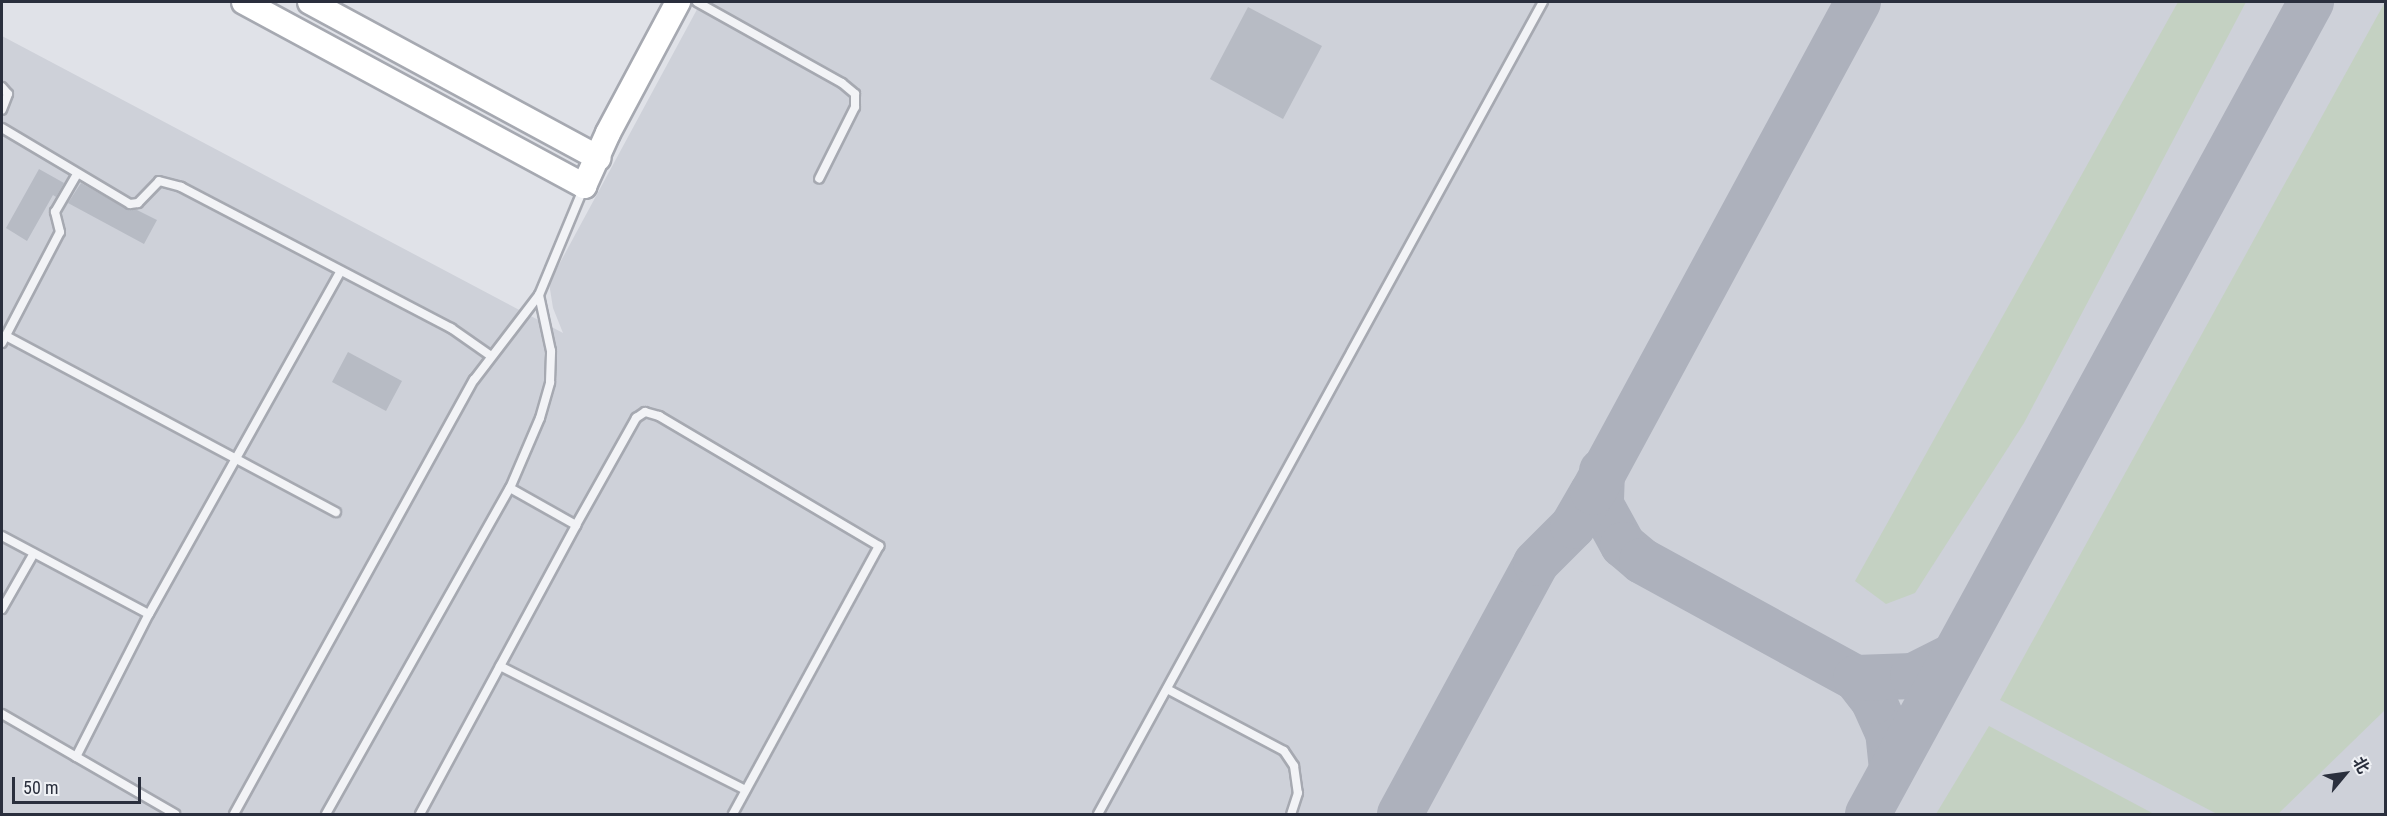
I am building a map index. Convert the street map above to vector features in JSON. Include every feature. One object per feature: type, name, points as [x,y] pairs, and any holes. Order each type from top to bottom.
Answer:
[{"type":"main road","points":[[244,2],[584,186],[678,2]]},
{"type":"main road","points":[[310,2],[598,158]]},
{"type":"main road","points":[[598,158],[620,140],[695,2]]},
{"type":"lane","points":[[695,2],[842,82],[855,94],[857,102],[819,179]]},
{"type":"lane","points":[[1098,814],[1543,2]]},
{"type":"lane","points":[[2,87],[8,94],[2,110]]},
{"type":"lane","points":[[2,128],[130,204],[138,203],[153,184],[165,180],[451,328],[491,356]]},
{"type":"lane","points":[[77,174],[55,212],[60,232],[4,340],[336,512]]},
{"type":"lane","points":[[234,814],[491,356],[538,295],[584,186]]},
{"type":"lane","points":[[76,757],[149,614],[341,271]]},
{"type":"lane","points":[[326,814],[510,488],[540,418],[550,382],[552,351],[538,295]]},
{"type":"lane","points":[[420,814],[636,418],[651,412],[879,546],[733,814]]},
{"type":"lane","points":[[510,488],[576,525]]},
{"type":"lane","points":[[2,536],[149,614]]},
{"type":"lane","points":[[2,609],[34,553]]},
{"type":"lane","points":[[500,666],[746,790]]},
{"type":"lane","points":[[1167,689],[1284,751],[1294,766],[1298,793],[1291,814]]},
{"type":"lane","points":[[2,714],[176,814]]},
{"type":"shaded area","points":[[701,2],[2385,2],[2385,814],[2,814],[2,36],[563,333],[553,308],[549,283]]},
{"type":"green space","points":[[2178,2],[2246,2],[2024,423],[1915,593],[1886,604],[1855,581]]},
{"type":"green space","points":[[2385,2],[2385,710],[2278,814],[2217,814],[2000,700]]},
{"type":"green space","points":[[1989,726],[2154,814],[1936,814]]},
{"type":"building","points":[[1248,7],[1322,46],[1283,119],[1210,79]]},
{"type":"building","points":[[39,169],[64,183],[56,197],[53,195],[27,241],[6,228]]},
{"type":"building","points":[[81,183],[127,209],[137,210],[157,220],[144,244],[68,203]]},
{"type":"building","points":[[348,352],[402,381],[386,411],[332,382]]},
{"type":"taxiway","points":[[1400,814],[1536,563],[1573,526],[1593,492],[1858,2]]},
{"type":"taxiway","points":[[1868,814],[2311,2]]},
{"type":"taxiway","points":[[1602,471],[1601,505],[1623,545],[1642,561],[1856,678]]},
{"type":"taxiway","points":[[1892,769],[1888,733],[1874,701],[1856,678],[1913,676],[1953,656]]}]
